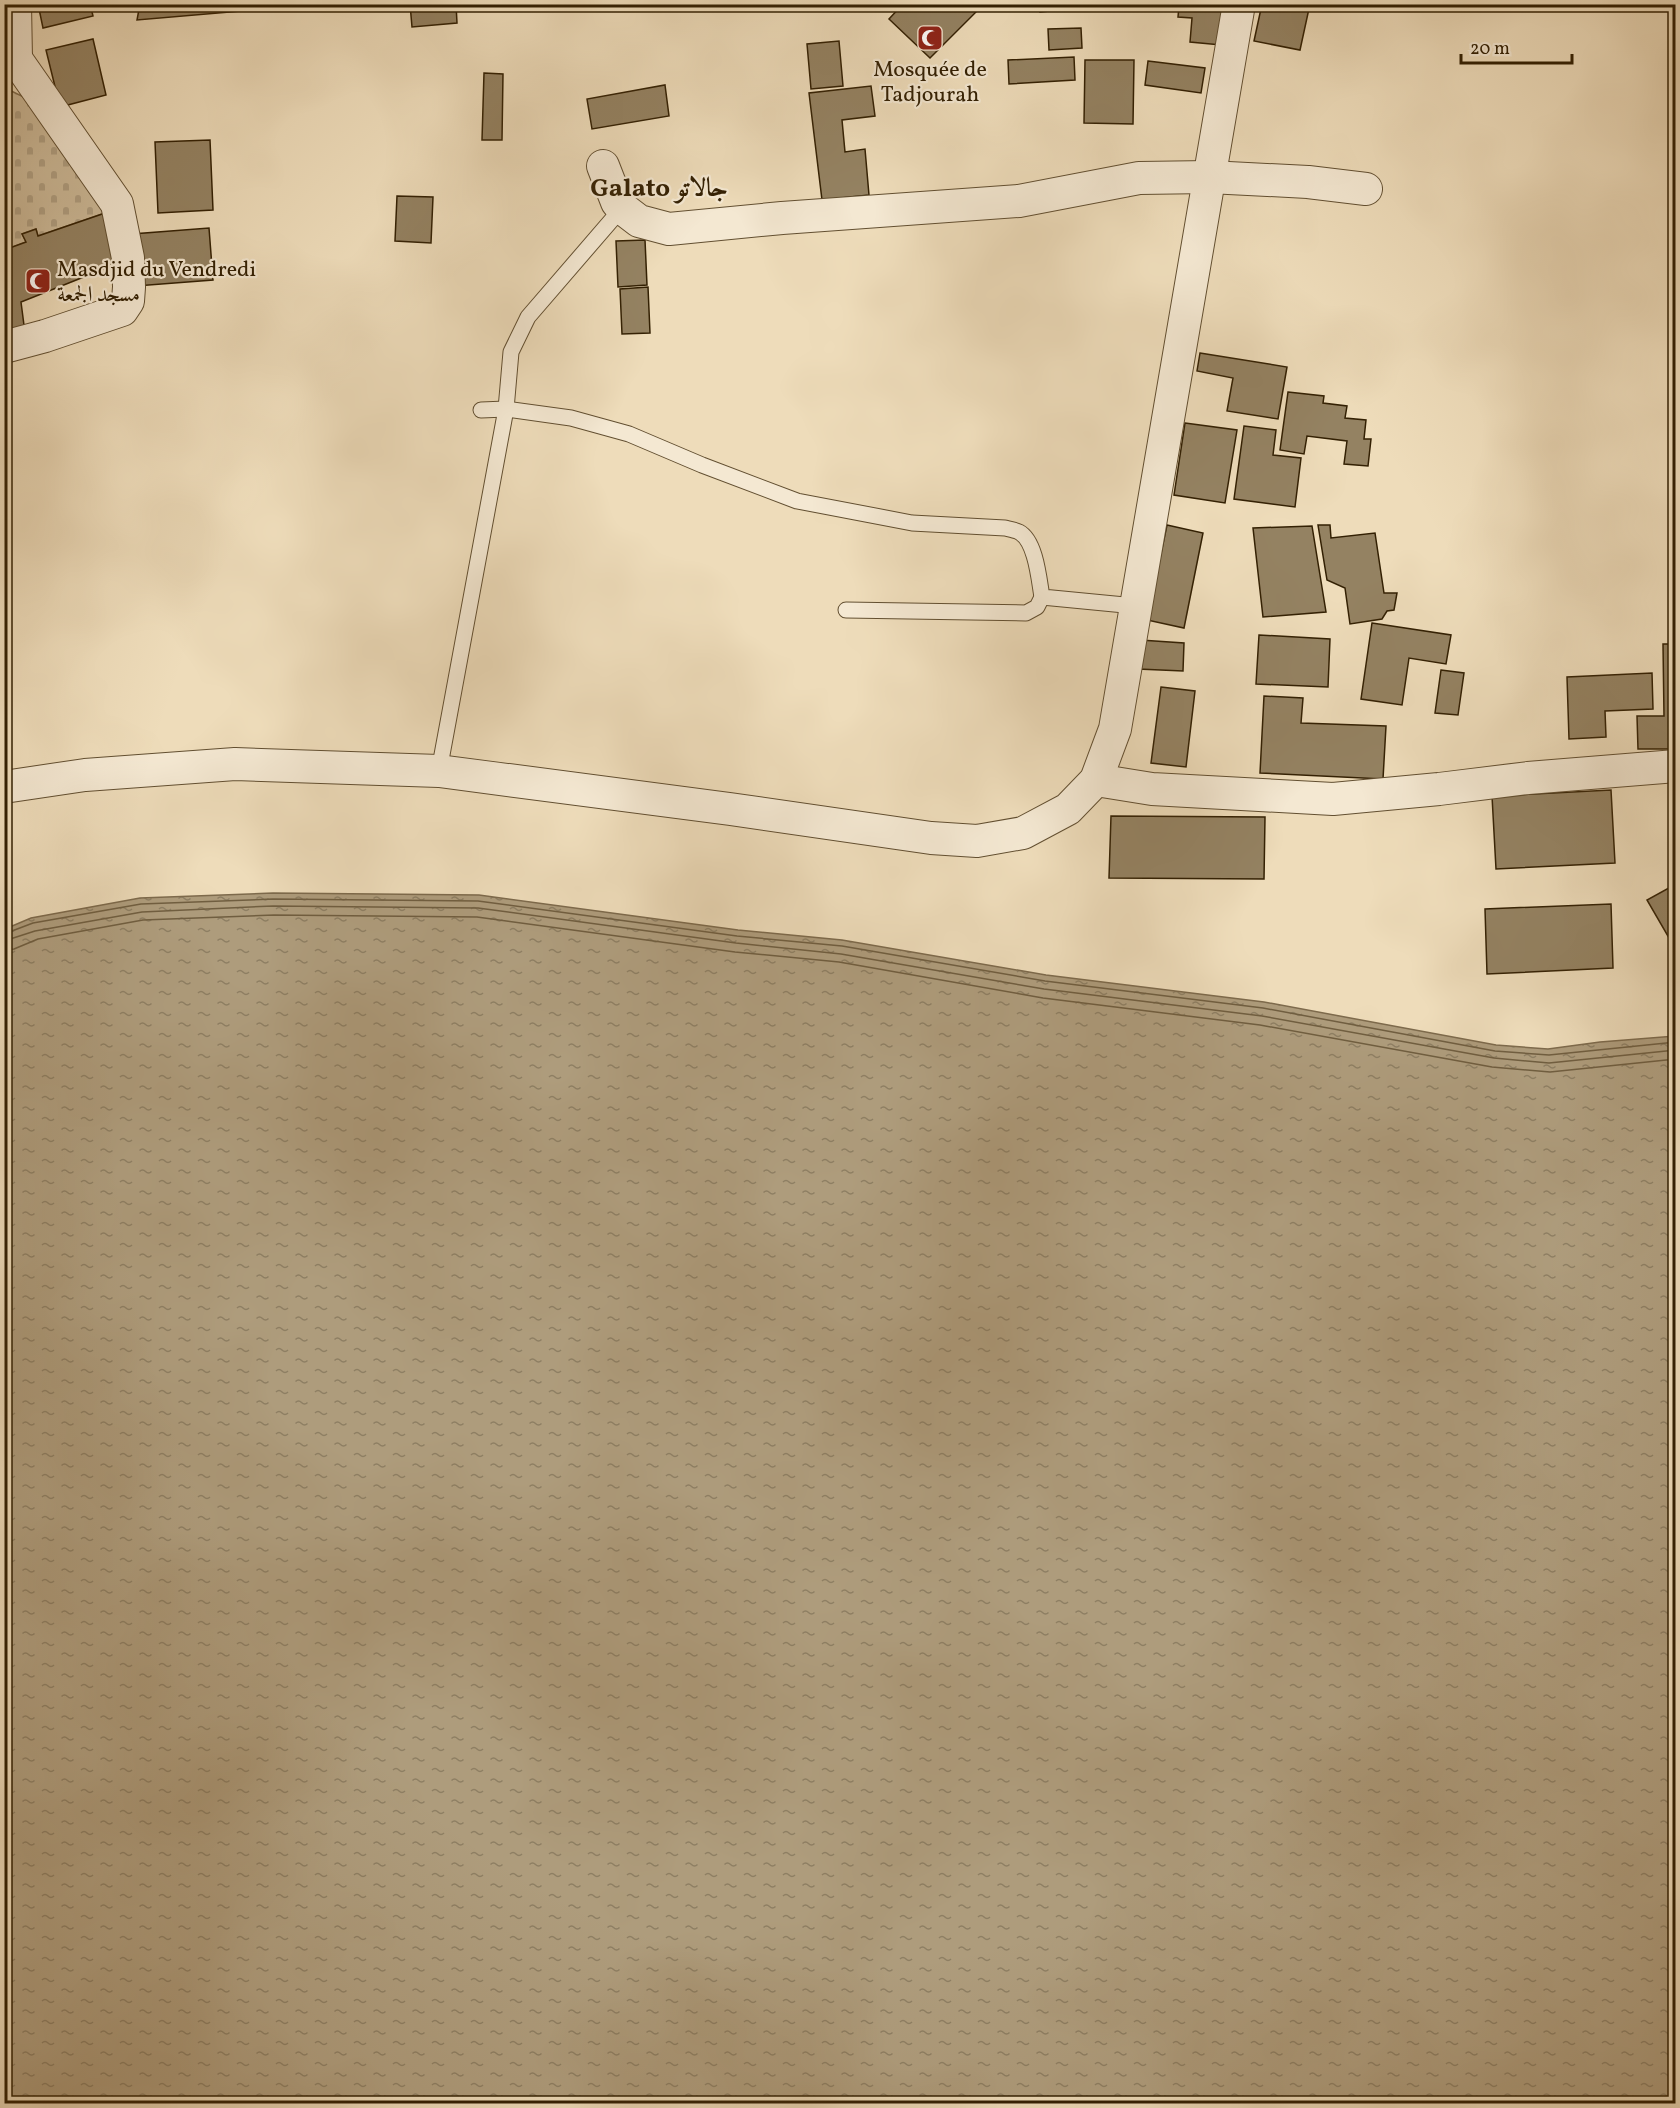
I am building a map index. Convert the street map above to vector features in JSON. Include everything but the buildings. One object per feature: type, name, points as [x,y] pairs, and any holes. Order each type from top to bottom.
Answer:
[{"type":"street","points":[[4,347],[122,310],[128,301],[129,287],[128,258],[117,204],[10,60],[15,4]]},
{"type":"street","points":[[4,787],[85,775],[235,764],[439,771],[730,808],[931,838],[977,841],[1023,833],[1068,809],[1096,780],[1114,729],[1239,4]]},
{"type":"street","points":[[603,166],[617,202],[622,208],[639,221],[669,229],[782,218],[1019,201],[1139,178],[1209,177],[1308,182],[1366,189]]},
{"type":"street","points":[[1096,780],[1152,789],[1333,799],[1528,778],[1676,766]]},
{"type":"lane","points":[[439,771],[506,409],[511,352],[528,317],[622,208]]},
{"type":"lane","points":[[481,410],[506,409],[570,418],[629,434],[797,501],[912,523],[1005,528],[1020,532],[1029,541],[1042,597],[1037,607],[1026,613],[846,610]]},
{"type":"lane","points":[[1042,597],[1135,606]]},
{"type":"green space","points":[[5,88],[28,99],[108,212],[38,236],[36,229],[22,234],[26,242],[5,250]]},
{"type":"water","points":[[273,893],[479,895],[738,930],[842,940],[1046,975],[1264,1002],[1496,1045],[1548,1049],[1675,1036],[1675,2103],[5,2103],[5,929],[31,918],[140,898]]},
{"type":"place","name":"Mosquée de Tadjourah","points":[[930,38]]},
{"type":"place","name":"Masdjid du Vendredi مسجد الجمعة","points":[[38,281]]},
{"type":"district","name":"Galato جالاتو","points":[[659,187]]}]
